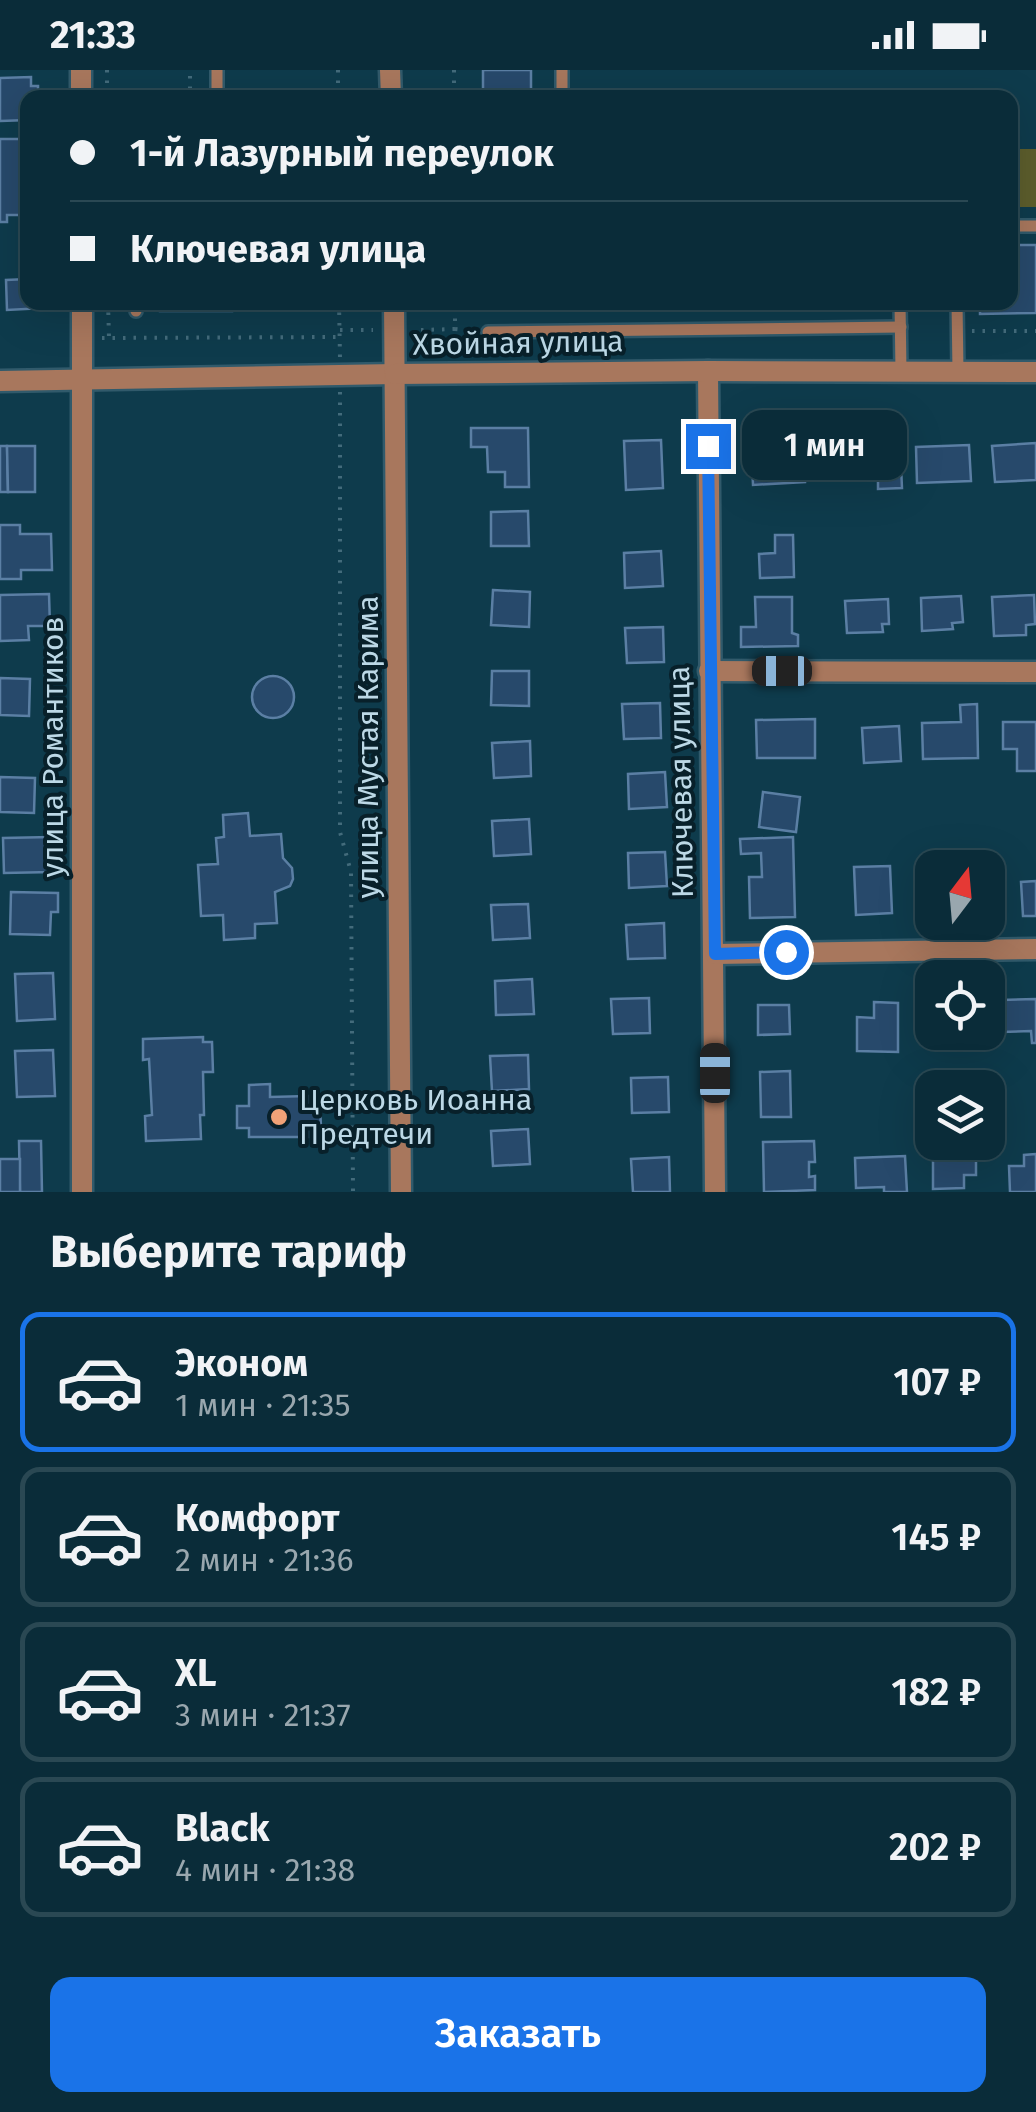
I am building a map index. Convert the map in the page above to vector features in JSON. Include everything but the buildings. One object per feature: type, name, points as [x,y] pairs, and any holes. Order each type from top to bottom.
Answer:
[{"type":"street","name":"улица Романтиков","points":[[82,310],[82,1192]]},
{"type":"street","name":"улица Мустая Карима","points":[[394,310],[401,1192]]},
{"type":"street","name":"Хвойная улица","points":[[0,381],[708,370],[1036,372]]},
{"type":"street","name":"Ключевая улица","points":[[708,370],[716,1192]]},
{"type":"street","points":[[709,671],[1036,672]]},
{"type":"street","points":[[715,954],[1036,949]]},
{"type":"lane","points":[[900,310],[901,372]]},
{"type":"lane","points":[[957,310],[958,372]]},
{"type":"lane","points":[[488,332],[901,327]]},
{"type":"path","points":[[108,310],[109,338]]},
{"type":"path","points":[[340,310],[340,832],[351,872],[352,1192]]},
{"type":"path","points":[[421,330],[455,330],[455,310]]},
{"type":"path","points":[[82,338],[340,334],[372,330]]},
{"type":"path","points":[[958,332],[1036,330]]},
{"type":"shaded area","points":[[1018,149],[1036,149],[1036,207],[1018,207]]},
{"type":"place","name":"Церковь Иоанна Предтечи","points":[[279,1117]]},
{"type":"route","points":[[708,446],[715,954],[786,952]]}]
